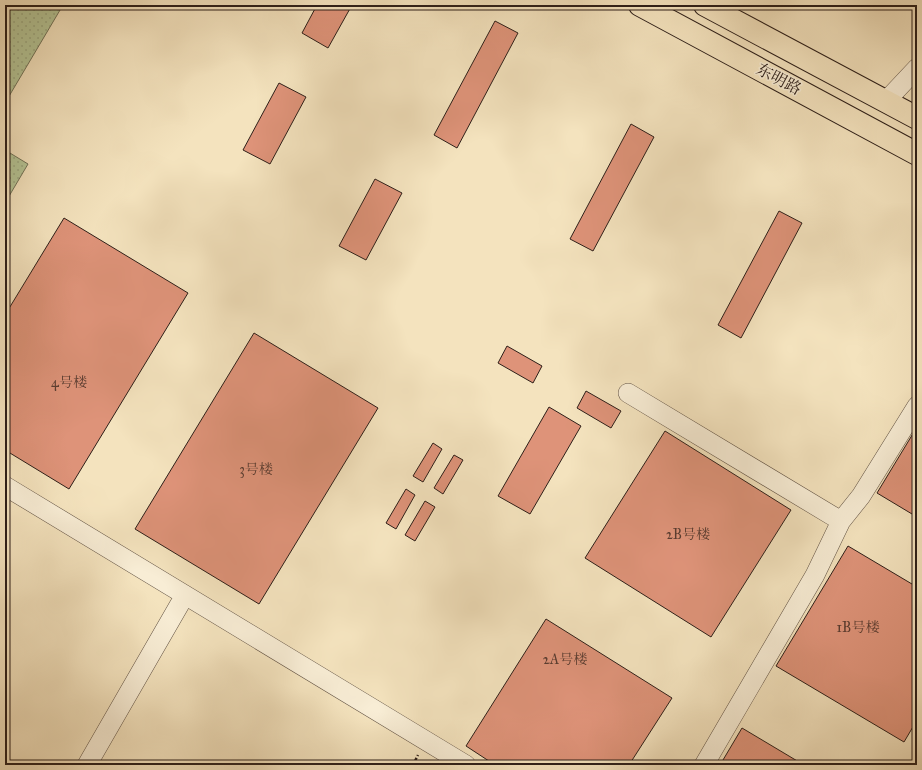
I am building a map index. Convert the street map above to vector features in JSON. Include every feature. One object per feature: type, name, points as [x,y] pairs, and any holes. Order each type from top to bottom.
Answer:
[{"type":"main road","name":"东明路","points":[[640,5],[917,154]]},
{"type":"main road","name":"东明路","points":[[705,5],[917,118]]},
{"type":"street","points":[[886,101],[917,68]]},
{"type":"street","points":[[628,393],[841,521]]},
{"type":"street","points":[[704,765],[815,575],[841,521],[861,496],[917,406]]},
{"type":"street","points":[[6,488],[466,765]]},
{"type":"street","points":[[88,765],[185,595]]},
{"type":"green space","points":[[5,5],[63,5],[5,103]]},
{"type":"green space","points":[[5,150],[28,164],[5,203]]},
{"type":"building","points":[[317,5],[352,5],[328,48],[302,33]]},
{"type":"building","points":[[495,21],[518,33],[457,148],[434,135]]},
{"type":"building","points":[[279,83],[306,97],[270,164],[243,150]]},
{"type":"building","points":[[631,124],[654,137],[593,251],[570,239]]},
{"type":"building","points":[[375,179],[402,193],[366,260],[339,246]]},
{"type":"building","points":[[779,211],[802,223],[741,338],[718,325]]},
{"type":"building","points":[[64,218],[188,293],[69,489],[5,450],[5,315]]},
{"type":"building","points":[[254,333],[378,408],[259,604],[135,529]]},
{"type":"building","points":[[507,346],[542,366],[533,383],[498,363]]},
{"type":"building","points":[[586,391],[621,411],[611,428],[577,408]]},
{"type":"building","points":[[549,407],[581,426],[530,514],[498,496]]},
{"type":"building","points":[[917,427],[917,517],[877,493]]},
{"type":"building","points":[[665,431],[791,510],[711,637],[585,558]]},
{"type":"building","points":[[433,443],[442,449],[423,482],[413,476]]},
{"type":"building","points":[[454,455],[463,460],[443,494],[434,488]]},
{"type":"building","points":[[406,489],[415,495],[396,529],[386,523]]},
{"type":"building","points":[[425,501],[435,507],[415,541],[405,535]]},
{"type":"building","points":[[848,546],[917,587],[917,720],[904,742],[776,666]]},
{"type":"building","points":[[546,619],[672,698],[629,765],[495,765],[466,746]]},
{"type":"building","points":[[742,728],[804,765],[720,765]]}]
